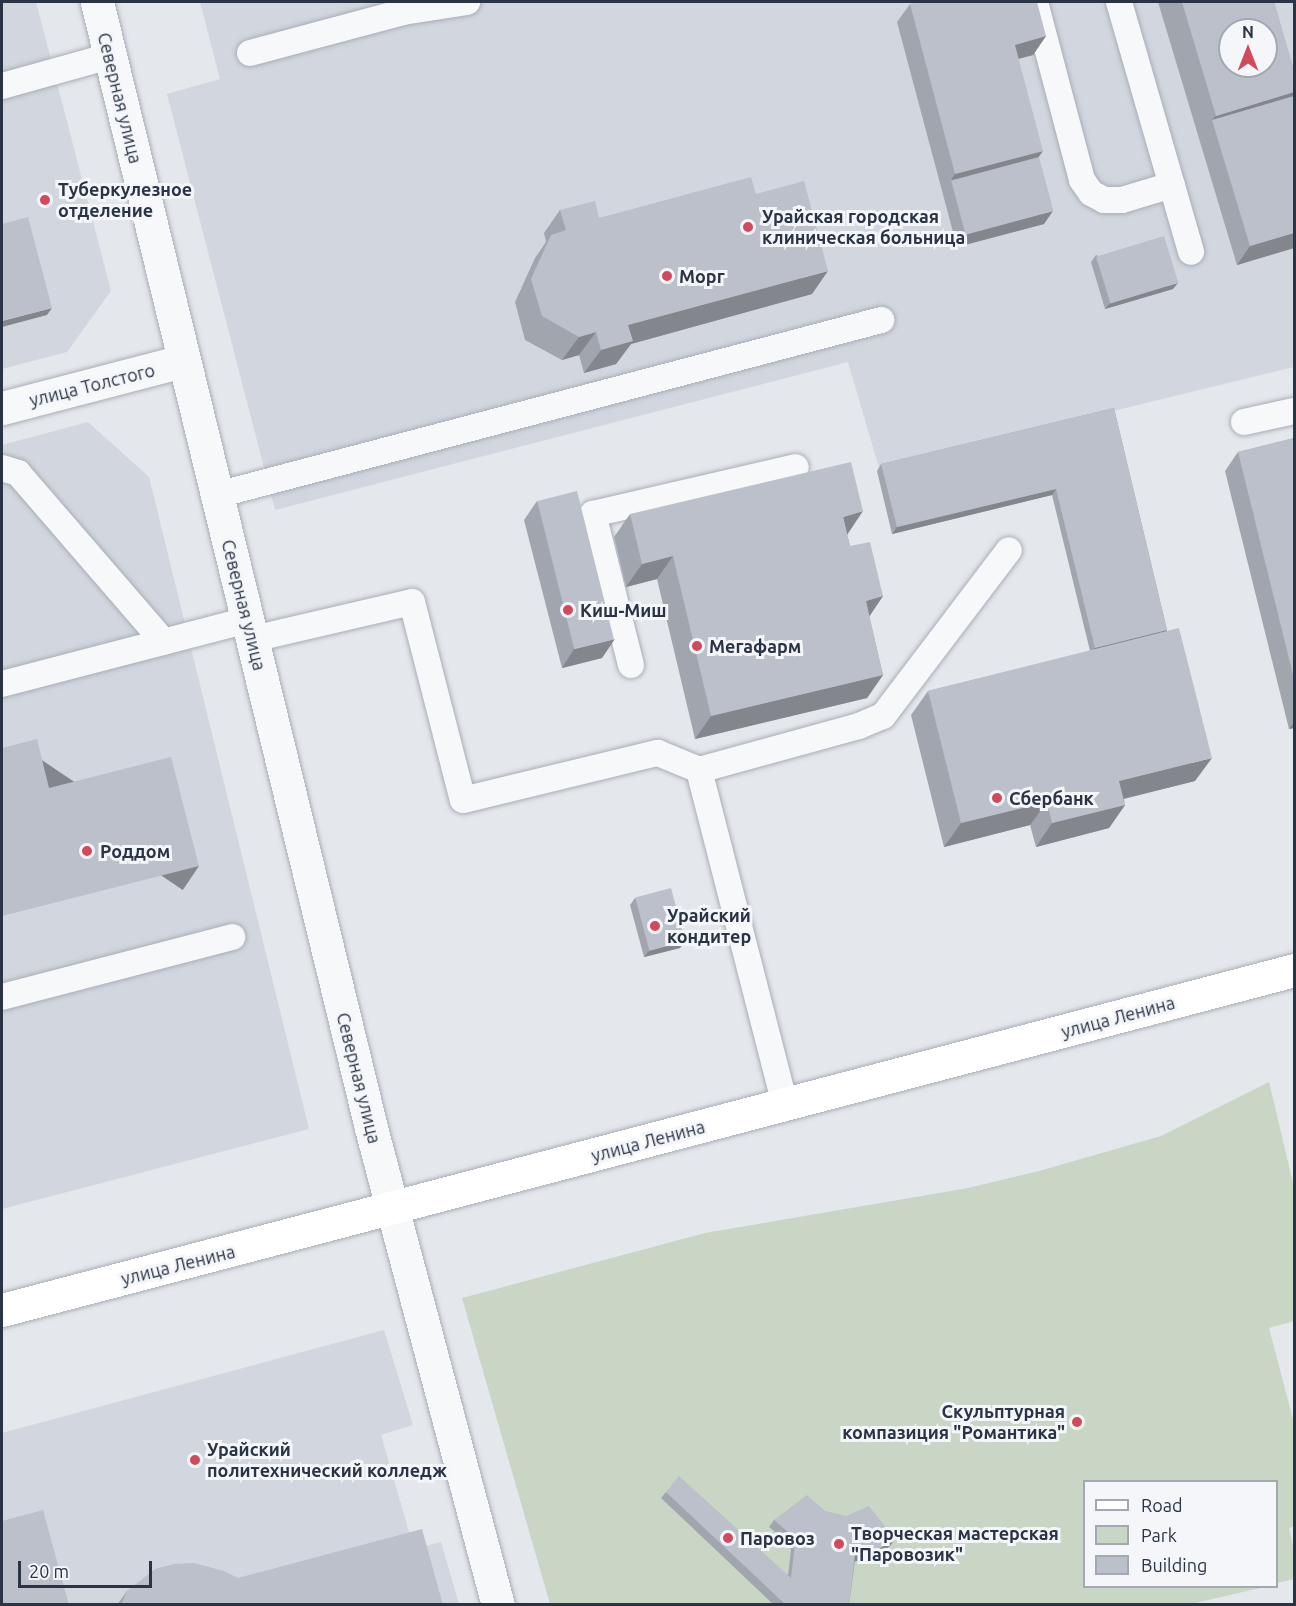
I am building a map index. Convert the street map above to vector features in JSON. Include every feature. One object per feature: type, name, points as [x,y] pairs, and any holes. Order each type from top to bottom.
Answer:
[{"type":"main road","name":"улица Ленина","points":[[2,1310],[393,1209],[1294,970]]},
{"type":"street","name":"Северная улица","points":[[97,2],[371,1128],[498,1605]]},
{"type":"street","name":"улица Толстого","points":[[2,408],[183,361]]},
{"type":"lane","points":[[250,53],[403,12],[467,2]]},
{"type":"lane","points":[[1035,2],[1082,180],[1091,192],[1104,200],[1122,200],[1172,185]]},
{"type":"lane","points":[[1119,2],[1191,252]]},
{"type":"lane","points":[[2,86],[110,56]]},
{"type":"lane","points":[[218,495],[881,320]]},
{"type":"lane","points":[[1244,422],[1294,411]]},
{"type":"lane","points":[[631,665],[593,514],[796,467]]},
{"type":"lane","points":[[2,468],[18,473],[164,642]]},
{"type":"lane","points":[[2,684],[164,642],[250,630],[412,602],[463,800],[658,753],[699,770],[859,726],[883,716],[1009,550]]},
{"type":"lane","points":[[699,770],[785,1105]]},
{"type":"lane","points":[[2,998],[232,937]]},
{"type":"shaded area","name":"Туберкулезное отделение","points":[[2,2],[36,2],[111,291],[67,352],[2,369]]},
{"type":"shaded area","name":"Урайская городская клиническая больница","points":[[200,2],[1294,2],[1294,367],[879,468],[848,362],[275,510],[167,94],[220,79]]},
{"type":"shaded area","points":[[88,422],[149,477],[309,1129],[2,1209],[2,445]]},
{"type":"shaded area","name":"Урайский политехнический колледж","points":[[384,1330],[413,1425],[381,1435],[414,1549],[441,1542],[459,1604],[2,1604],[2,1433]]},
{"type":"green space","points":[[1269,1082],[1294,1187],[1294,1321],[1269,1328],[1294,1423],[1294,1526],[1289,1528],[1294,1551],[1294,1579],[1278,1583],[1278,1480],[1083,1480],[1083,1588],[1260,1588],[1191,1604],[550,1604],[462,1298],[705,1233],[968,1188],[1039,1171],[1161,1136]]},
{"type":"building","points":[[918,2],[1037,2],[1046,36],[1015,45],[1043,151],[955,174],[910,4]]},
{"type":"building","points":[[1182,2],[1274,2],[1294,71],[1294,92],[1216,116]]},
{"type":"building","points":[[1294,96],[1294,233],[1250,246],[1212,120]]},
{"type":"building","points":[[1039,157],[1053,211],[966,235],[951,181]]},
{"type":"building","name":"Морг","points":[[751,177],[756,194],[804,181],[828,271],[628,325],[633,341],[601,350],[596,332],[579,337],[542,316],[531,279],[551,235],[566,230],[560,210],[595,201],[599,218]]},
{"type":"building","points":[[28,217],[52,308],[2,321],[2,224]]},
{"type":"building","points":[[1164,236],[1178,283],[1110,304],[1096,257]]},
{"type":"building","points":[[1114,408],[1167,630],[1095,648],[1056,489],[897,527],[881,464]]},
{"type":"building","points":[[1294,438],[1294,679],[1238,452]]},
{"type":"building","points":[[851,462],[863,511],[843,517],[850,546],[870,542],[883,596],[866,601],[883,675],[711,716],[673,556],[642,564],[630,514]]},
{"type":"building","points":[[577,491],[614,639],[574,649],[537,501]]},
{"type":"building","points":[[1179,628],[1212,758],[1119,781],[1125,805],[1052,823],[1047,802],[961,823],[928,691]]},
{"type":"building","name":"Роддом","points":[[37,739],[49,788],[171,757],[199,866],[2,916],[2,748]]},
{"type":"building","name":"Урайский кондитер","points":[[671,888],[685,941],[649,951],[635,898]]},
{"type":"building","name":"Творческая мастерская \"Паровозик\"","points":[[679,1476],[791,1578],[795,1543],[793,1536],[774,1520],[807,1495],[825,1511],[846,1516],[869,1506],[895,1539],[874,1552],[855,1555],[849,1605],[786,1605],[666,1492]]},
{"type":"building","points":[[43,1510],[69,1605],[2,1605],[2,1521]]},
{"type":"building","points":[[422,1529],[443,1605],[121,1605],[127,1591],[155,1569],[174,1564],[194,1563],[224,1571],[238,1578]]},
{"type":"place","name":"Туберкулезное отделение","points":[[45,200]]},
{"type":"place","name":"Урайская городская клиническая больница","points":[[748,227]]},
{"type":"place","name":"Морг","points":[[667,276]]},
{"type":"place","name":"Киш-Миш","points":[[568,610]]},
{"type":"place","name":"Мегафарм","points":[[697,646]]},
{"type":"place","name":"Сбербанк","points":[[997,798]]},
{"type":"place","name":"Роддом","points":[[87,851]]},
{"type":"place","name":"Урайский кондитер","points":[[655,926]]},
{"type":"place","name":"Скульптурная компазиция \"Романтика\"","points":[[1077,1422]]},
{"type":"place","name":"Урайский политехнический колледж","points":[[195,1460]]},
{"type":"place","name":"Паровоз","points":[[728,1538]]},
{"type":"place","name":"Творческая мастерская \"Паровозик\"","points":[[839,1544]]}]
